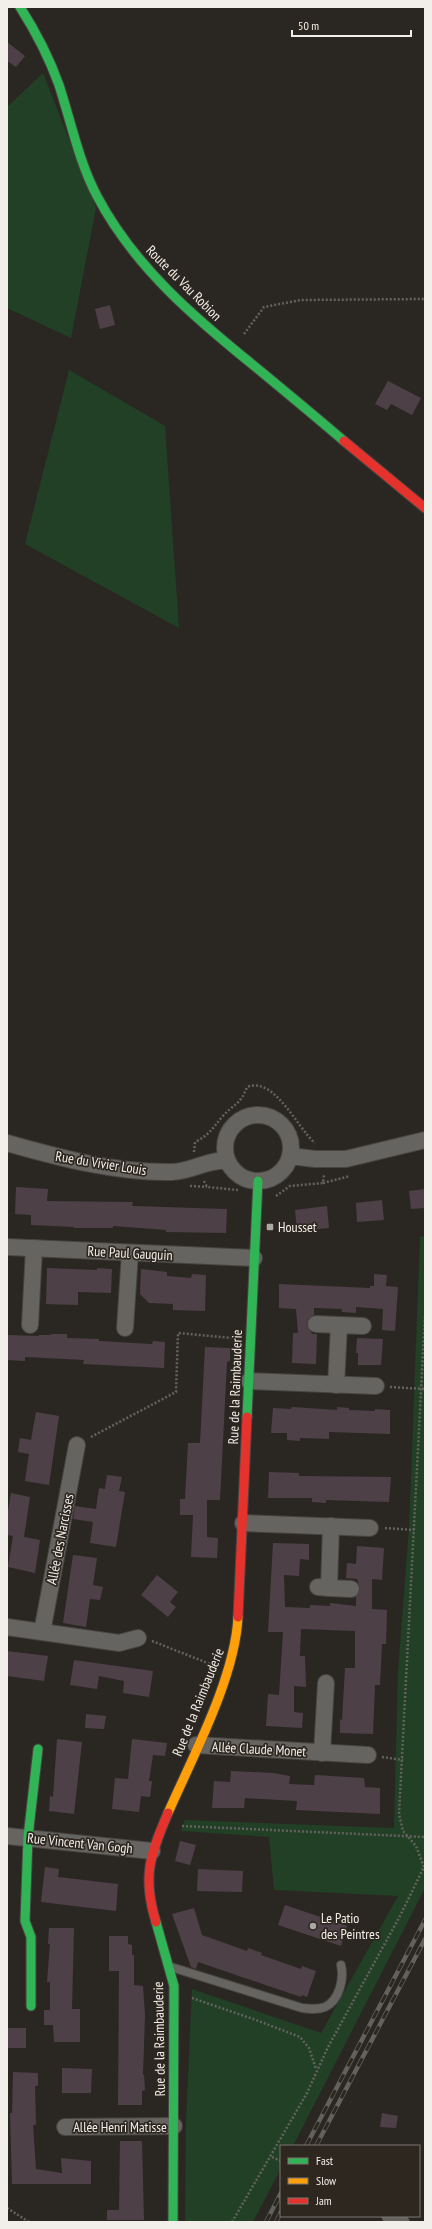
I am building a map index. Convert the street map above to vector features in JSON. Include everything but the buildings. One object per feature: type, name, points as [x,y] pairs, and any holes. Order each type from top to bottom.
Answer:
[{"type":"street","name":"Route du Vau Robion","points":[[20,7],[31,22],[53,64],[88,178],[109,220],[148,271],[202,324],[425,508]]},
{"type":"street","points":[[255,1114],[273,1118],[283,1126],[290,1138],[290,1156],[287,1163],[278,1174],[272,1178],[258,1181],[243,1177],[231,1167],[227,1160],[225,1143],[232,1126],[246,1116],[255,1114]]},
{"type":"street","points":[[290,1156],[327,1153],[355,1158],[425,1140]]},
{"type":"street","name":"Rue du Vivier Louis","points":[[7,1143],[68,1159],[117,1168],[172,1172],[197,1168],[216,1160],[227,1160]]},
{"type":"street","name":"Rue de la Raimbauderie","points":[[173,2222],[174,1994],[170,1967],[148,1891],[148,1870],[152,1851],[227,1671],[237,1638],[258,1181]]},
{"type":"street","name":"Rue Paul Gauguin","points":[[7,1247],[254,1258]]},
{"type":"street","points":[[30,1325],[34,1248]]},
{"type":"street","points":[[125,1328],[130,1253]]},
{"type":"street","points":[[316,1324],[362,1326]]},
{"type":"street","points":[[336,1385],[339,1325]]},
{"type":"street","points":[[249,1381],[376,1386]]},
{"type":"street","name":"Allée des Narcisses","points":[[42,1632],[77,1445]]},
{"type":"street","points":[[243,1523],[370,1528]]},
{"type":"street","points":[[331,1526],[323,1587],[351,1588]]},
{"type":"street","points":[[7,1627],[119,1643],[138,1638]]},
{"type":"street","name":"Allée Claude Monet","points":[[322,1753],[326,1683]]},
{"type":"street","name":"Allée Claude Monet","points":[[196,1745],[368,1756]]},
{"type":"street","points":[[31,2006],[31,1937],[25,1921],[28,1837],[38,1749]]},
{"type":"street","name":"Rue Vincent Van Gogh","points":[[7,1836],[152,1851]]},
{"type":"street","name":"Allée Henri Matisse","points":[[66,2127],[174,2126]]},
{"type":"street","points":[[392,2217],[401,2222]]},
{"type":"lane","points":[[170,1967],[302,2008],[315,2009],[332,2003],[338,1992],[343,1974],[340,1965]]},
{"type":"path","points":[[232,349],[264,308],[301,300],[425,299]]},
{"type":"path","points":[[237,1189],[207,1187],[197,1168],[197,1160],[193,1149],[195,1142],[210,1133],[222,1116],[242,1100],[247,1087],[260,1085],[272,1091],[307,1136],[327,1153],[323,1183],[285,1188],[269,1206],[256,1209]]},
{"type":"path","points":[[232,2222],[272,2156],[307,2093],[317,2069],[400,1916],[425,1866],[416,1846],[406,1836],[401,1826],[399,1814],[425,1314]]},
{"type":"path","points":[[77,1445],[176,1392],[178,1334],[251,1339]]},
{"type":"path","points":[[376,1386],[425,1390]]},
{"type":"path","points":[[370,1528],[414,1530]]},
{"type":"path","points":[[138,1638],[155,1642],[227,1671]]},
{"type":"path","points":[[368,1756],[403,1760]]},
{"type":"path","points":[[164,1825],[425,1838]]},
{"type":"path","points":[[174,1994],[256,2020],[300,2037],[309,2048],[317,2069]]},
{"type":"path","points":[[272,2156],[280,2160]]},
{"type":"path","points":[[7,2208],[29,2222]]},
{"type":"green space","points":[[43,73],[96,208],[71,338],[7,308],[7,107]]},
{"type":"green space","points":[[69,370],[165,426],[179,628],[25,544]]},
{"type":"green space","points":[[425,1236],[425,1888],[294,2145],[280,2145],[280,2170],[253,2222],[185,2222],[186,2121],[192,1989],[321,2033],[398,1896],[274,1890],[269,1837],[181,1831],[185,1820],[394,1828],[398,1671],[409,1529],[420,1237]]},
{"type":"railway","points":[[307,2145],[425,1920]]},
{"type":"railway","points":[[317,2145],[425,1939]]},
{"type":"railway","points":[[266,2222],[280,2195]]},
{"type":"railway","points":[[276,2222],[280,2214]]},
{"type":"traffic: fast","points":[[20,7],[42,45],[59,85],[85,170],[97,196],[112,222],[129,246],[168,291],[212,331],[344,441]]},
{"type":"traffic: fast","points":[[247,1417],[258,1181]]},
{"type":"traffic: fast","points":[[31,2006],[31,1937],[25,1921],[28,1837],[38,1749]]},
{"type":"traffic: fast","points":[[156,1922],[174,1986],[173,2222]]},
{"type":"traffic: slow","points":[[168,1813],[221,1691],[235,1641],[238,1617]]},
{"type":"traffic: jam","points":[[344,441],[425,508]]},
{"type":"traffic: jam","points":[[238,1617],[247,1417]]},
{"type":"traffic: jam","points":[[156,1922],[149,1892],[150,1866],[157,1841],[168,1813]]},
{"type":"place","name":"Housset","points":[[270,1227]]},
{"type":"place","name":"Le Patio des Peintres","points":[[313,1926]]}]
